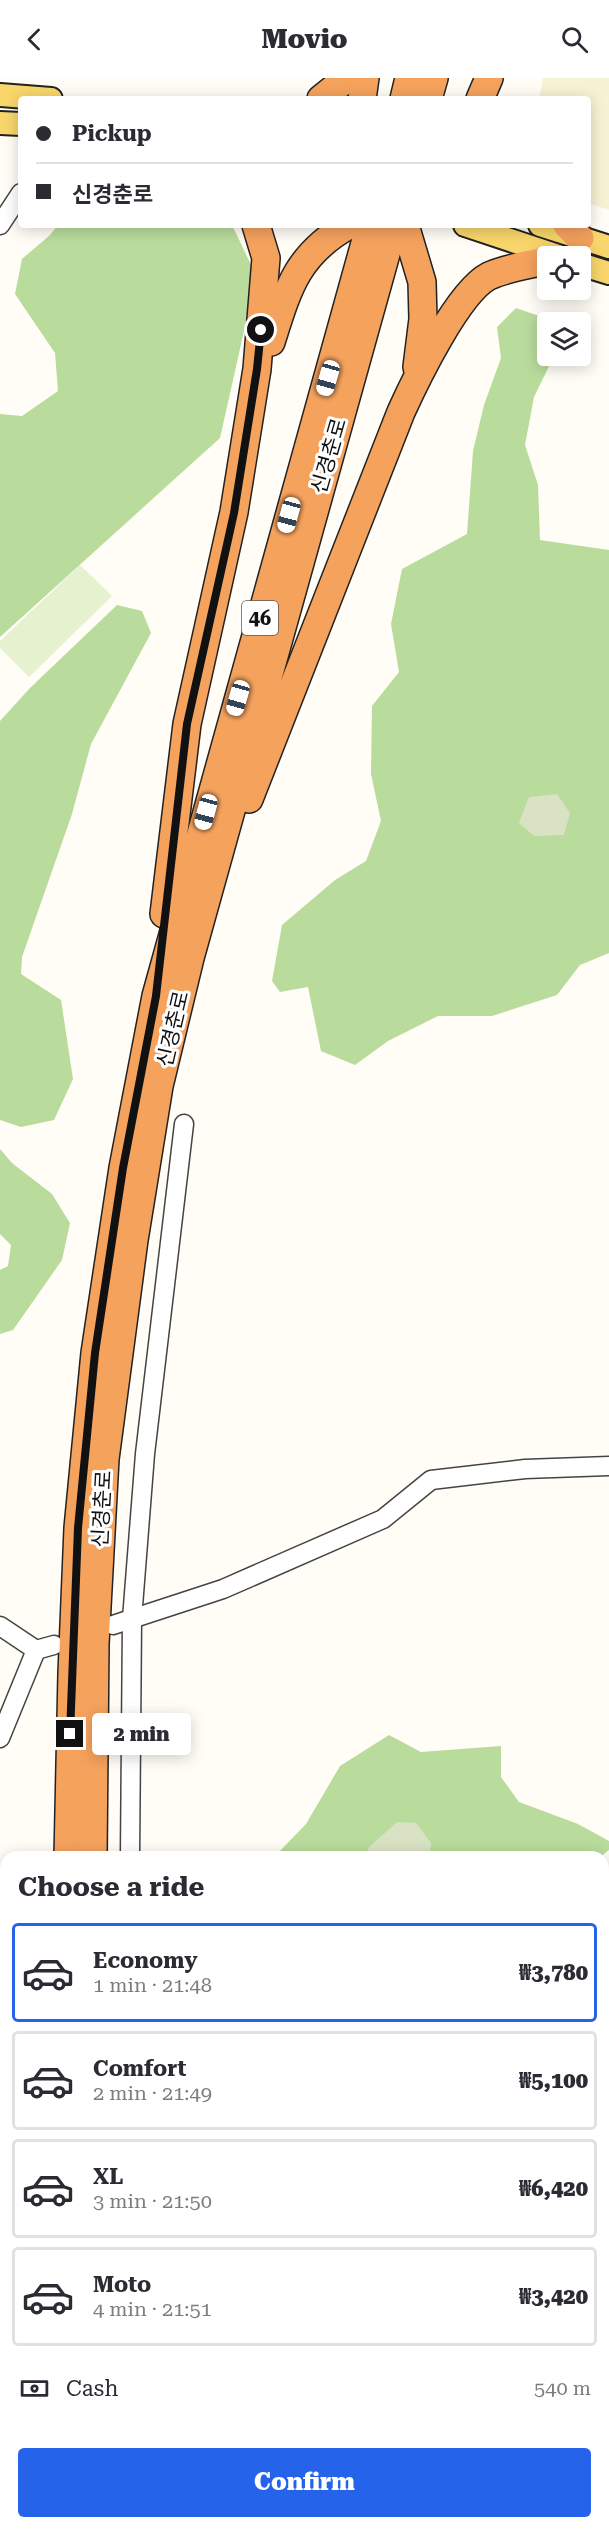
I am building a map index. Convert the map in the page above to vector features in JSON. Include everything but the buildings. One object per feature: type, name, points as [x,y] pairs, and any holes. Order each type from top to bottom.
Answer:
[{"type":"highway","points":[[325,96],[347,78]]},
{"type":"highway","points":[[362,96],[365,78]]},
{"type":"highway","points":[[405,96],[409,78]]},
{"type":"highway","points":[[429,96],[434,78]]},
{"type":"highway","points":[[481,96],[489,78]]},
{"type":"highway","points":[[500,96],[501,78]]},
{"type":"highway","points":[[156,996],[187,724],[234,513],[257,369],[266,258],[257,228]]},
{"type":"highway","points":[[406,228],[422,282],[423,319],[416,380]]},
{"type":"highway","points":[[249,423],[284,302],[299,268],[318,245],[373,233]]},
{"type":"highway","name":"신경춘로","points":[[93,1851],[94,1644],[105,1459],[134,1240],[159,1086],[373,233]]},
{"type":"highway","name":"신경춘로","points":[[68,1851],[78,1539],[94,1364],[123,1168],[156,996],[373,233]]},
{"type":"highway","points":[[190,958],[211,909],[253,790],[401,412],[416,380],[441,334],[465,300],[488,277],[537,263]]},
{"type":"main road","points":[[0,95],[18,96]]},
{"type":"main road","points":[[474,228],[537,249]]},
{"type":"main road","points":[[546,228],[576,242],[609,247]]},
{"type":"main road","points":[[576,242],[609,273]]},
{"type":"street","points":[[0,225],[18,198]]},
{"type":"street","points":[[130,1851],[132,1619],[145,1454],[184,1124]]},
{"type":"street","points":[[113,1625],[223,1589],[383,1519],[431,1480],[525,1468],[609,1466]]},
{"type":"street","points":[[0,1626],[45,1648],[0,1735]]},
{"type":"shaded area","points":[[543,78],[609,78],[609,210],[591,204],[591,96],[540,96]]},
{"type":"green space","points":[[56,228],[233,228],[254,271],[244,331],[220,438],[0,637],[0,414],[22,416],[58,391],[55,353],[15,294],[22,259]]},
{"type":"green space","points":[[516,308],[537,315],[537,366],[549,366],[534,397],[525,445],[538,485],[540,540],[609,550],[609,953],[580,965],[557,995],[492,1016],[438,1016],[388,1041],[355,1065],[321,1051],[308,987],[280,992],[272,981],[282,925],[335,880],[366,861],[381,821],[371,774],[372,706],[399,672],[391,624],[402,569],[467,534],[473,451],[484,405],[501,358],[497,327]]},
{"type":"green space","points":[[80,565],[112,596],[29,677],[0,648],[0,641]]},
{"type":"green space","points":[[117,605],[142,611],[151,633],[91,744],[72,814],[22,957],[21,974],[61,1000],[73,1079],[54,1120],[21,1127],[0,1120],[0,721],[30,688]]},
{"type":"green space","points":[[557,794],[570,813],[564,835],[534,836],[519,823],[529,797]]},
{"type":"green space","points":[[0,1149],[12,1163],[52,1194],[70,1223],[62,1260],[13,1330],[0,1334],[0,1270],[8,1266],[11,1245],[0,1234]]},
{"type":"green space","points":[[389,1735],[421,1752],[501,1746],[501,1777],[519,1802],[578,1824],[609,1841],[609,1850],[429,1851],[431,1843],[368,1848],[368,1851],[280,1851],[306,1824],[340,1766]]},
{"type":"green space","points":[[397,1822],[416,1823],[431,1843],[429,1851],[368,1851],[368,1848]]},
{"type":"route","points":[[70,1734],[78,1528],[95,1353],[123,1168],[156,996],[177,795],[187,724],[234,513],[261,330]]}]
